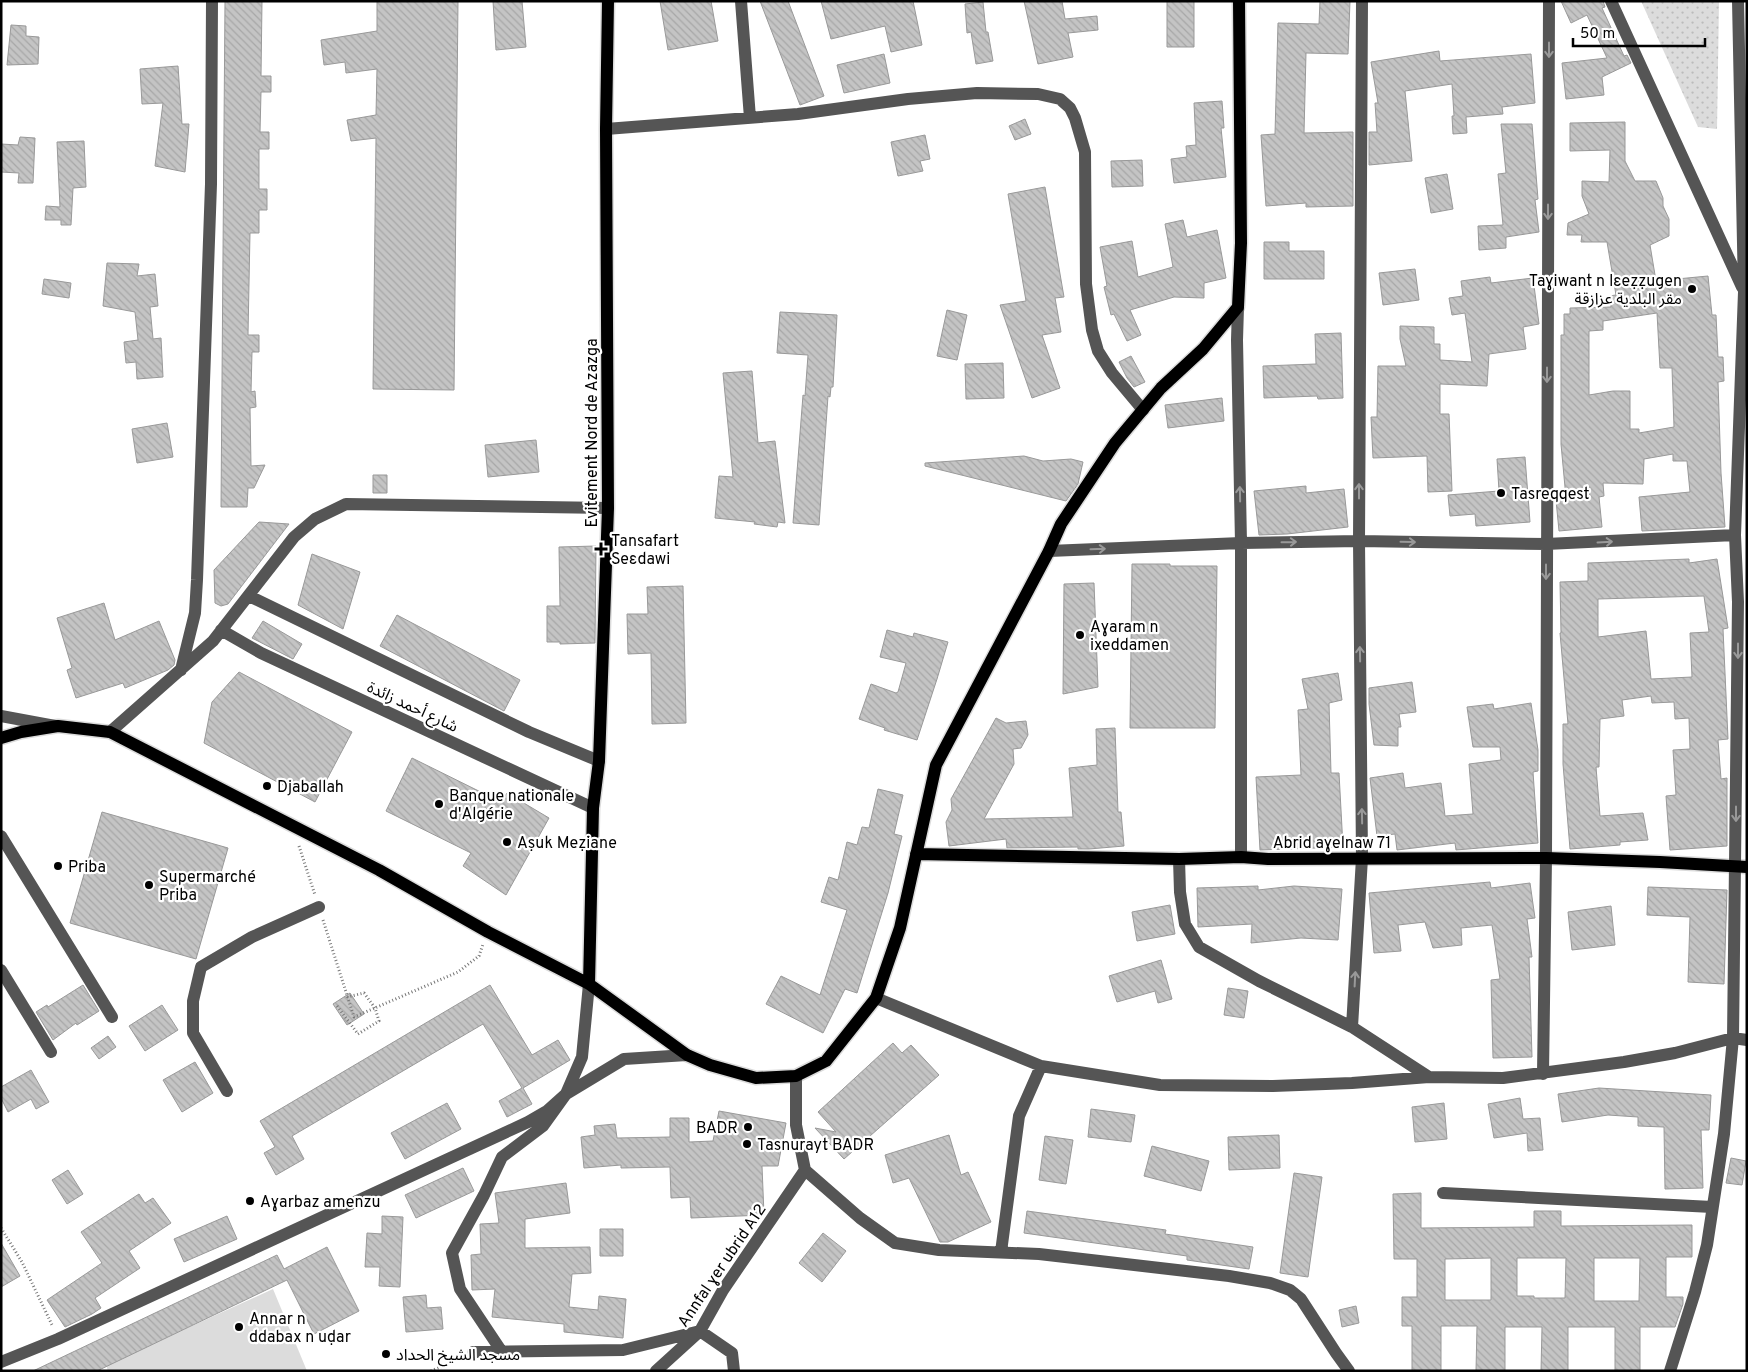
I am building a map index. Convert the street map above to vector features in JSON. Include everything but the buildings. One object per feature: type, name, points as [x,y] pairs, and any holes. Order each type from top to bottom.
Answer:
[{"type":"main road","name":"Evitement Nord de Azazga","points":[[590,984],[593,808],[599,761],[608,508],[606,129],[608,1]]},
{"type":"main road","points":[[1,738],[21,732],[58,726],[110,732],[379,870],[488,932],[590,984],[687,1055],[710,1065],[756,1078],[796,1076],[826,1062],[876,998],[900,928],[936,764],[1049,551],[1061,524],[1115,443],[1161,388],[1203,349],[1238,307],[1241,244],[1239,1]]},
{"type":"main road","name":"Abrid aɣelnaw 71","points":[[916,854],[1179,859],[1546,858],[1741,867]]},
{"type":"street","points":[[181,670],[195,613],[197,580],[211,184],[212,1]]},
{"type":"street","points":[[741,1],[750,118]]},
{"type":"street","points":[[1352,1027],[1362,858],[1359,541],[1362,1]]},
{"type":"street","points":[[1543,1074],[1546,858],[1549,1]]},
{"type":"street","points":[[1611,1],[1745,288]]},
{"type":"street","points":[[1670,1371],[1695,1292],[1707,1245],[1724,1134],[1734,1038],[1741,867],[1742,603],[1735,535],[1745,288],[1738,1]]},
{"type":"street","points":[[606,129],[798,114],[908,99],[977,93],[1038,94],[1060,99],[1070,108],[1076,118],[1085,152],[1086,284],[1092,330],[1098,351],[1112,373],[1143,410]]},
{"type":"street","points":[[1238,307],[1242,858]]},
{"type":"street","points":[[110,732],[213,641],[294,537],[315,519],[346,504],[608,508]]},
{"type":"street","points":[[1049,551],[1241,543],[1359,541],[1546,544],[1735,535]]},
{"type":"street","name":"شارع أحمد زائدة","points":[[249,596],[529,732],[599,761]]},
{"type":"street","name":"شارع أحمد زائدة","points":[[221,630],[261,652],[593,808]]},
{"type":"street","points":[[1,716],[58,726]]},
{"type":"street","points":[[1,836],[112,1017]]},
{"type":"street","points":[[1179,859],[1180,892],[1185,924],[1198,947],[1259,981],[1352,1027],[1430,1078]]},
{"type":"street","points":[[227,1090],[193,1033],[193,1001],[201,968],[252,937],[319,907]]},
{"type":"street","points":[[1,970],[51,1052]]},
{"type":"street","points":[[502,1352],[460,1289],[452,1253],[484,1195],[502,1157],[543,1126],[566,1094],[582,1057],[590,984]]},
{"type":"street","points":[[876,998],[1040,1066],[1160,1085],[1273,1086],[1430,1078],[1503,1078],[1543,1074],[1675,1054],[1734,1038],[1747,1040]]},
{"type":"street","points":[[1,1362],[58,1339],[528,1122],[547,1111],[566,1094],[624,1059],[687,1055]]},
{"type":"street","points":[[1001,1252],[1019,1116],[1040,1066]]},
{"type":"street","points":[[796,1076],[796,1125],[805,1170],[860,1218],[896,1244],[939,1250],[1039,1254],[1229,1276],[1270,1283],[1290,1290],[1301,1299],[1349,1371]]},
{"type":"street","name":"Annfal ɣer ubrid A12","points":[[656,1371],[700,1330],[723,1290],[805,1170]]},
{"type":"street","points":[[1443,1193],[1712,1207]]},
{"type":"street","points":[[472,1352],[623,1350],[700,1330],[732,1353],[734,1371]]},
{"type":"path","points":[[293,827],[354,1017],[458,972],[478,956],[488,932]]},
{"type":"path","points":[[337,1006],[358,1034],[379,1021],[375,1008],[364,993],[348,997]]},
{"type":"path","points":[[1,1228],[22,1262],[58,1339]]},
{"type":"path","points":[[431,1371],[472,1352]]},
{"type":"shaded area","points":[[1641,1],[1719,1],[1717,129],[1698,127]]},
{"type":"shaded area","name":"Annar n ddabax n uḍar","points":[[273,1289],[307,1371],[108,1371],[106,1365]]},
{"type":"place","name":"Taɣiwant n Iɛeẓẓugen مقر البلدية عزازقة","points":[[1692,289]]},
{"type":"place","name":"Tasreqqest","points":[[1501,493]]},
{"type":"place","name":"Tansafart Seɛdawi","points":[[601,549]]},
{"type":"place","name":"Aɣaram n ixeddamen","points":[[1080,635]]},
{"type":"place","name":"Djaballah","points":[[267,786]]},
{"type":"place","name":"Banque nationale d'Algérie","points":[[439,804]]},
{"type":"place","name":"Aṣuk Meẓiane","points":[[507,842]]},
{"type":"place","name":"Priba","points":[[58,866]]},
{"type":"place","name":"Supermarché Priba","points":[[149,885]]},
{"type":"place","name":"BADR","points":[[748,1127]]},
{"type":"place","name":"Tasnurayt BADR","points":[[747,1144]]},
{"type":"place","name":"Aɣarbaz amenzu","points":[[250,1201]]},
{"type":"place","name":"Annar n ddabax n uḍar","points":[[239,1327]]},
{"type":"place","name":"مسجد الشيخ الحداد","points":[[386,1354]]}]
